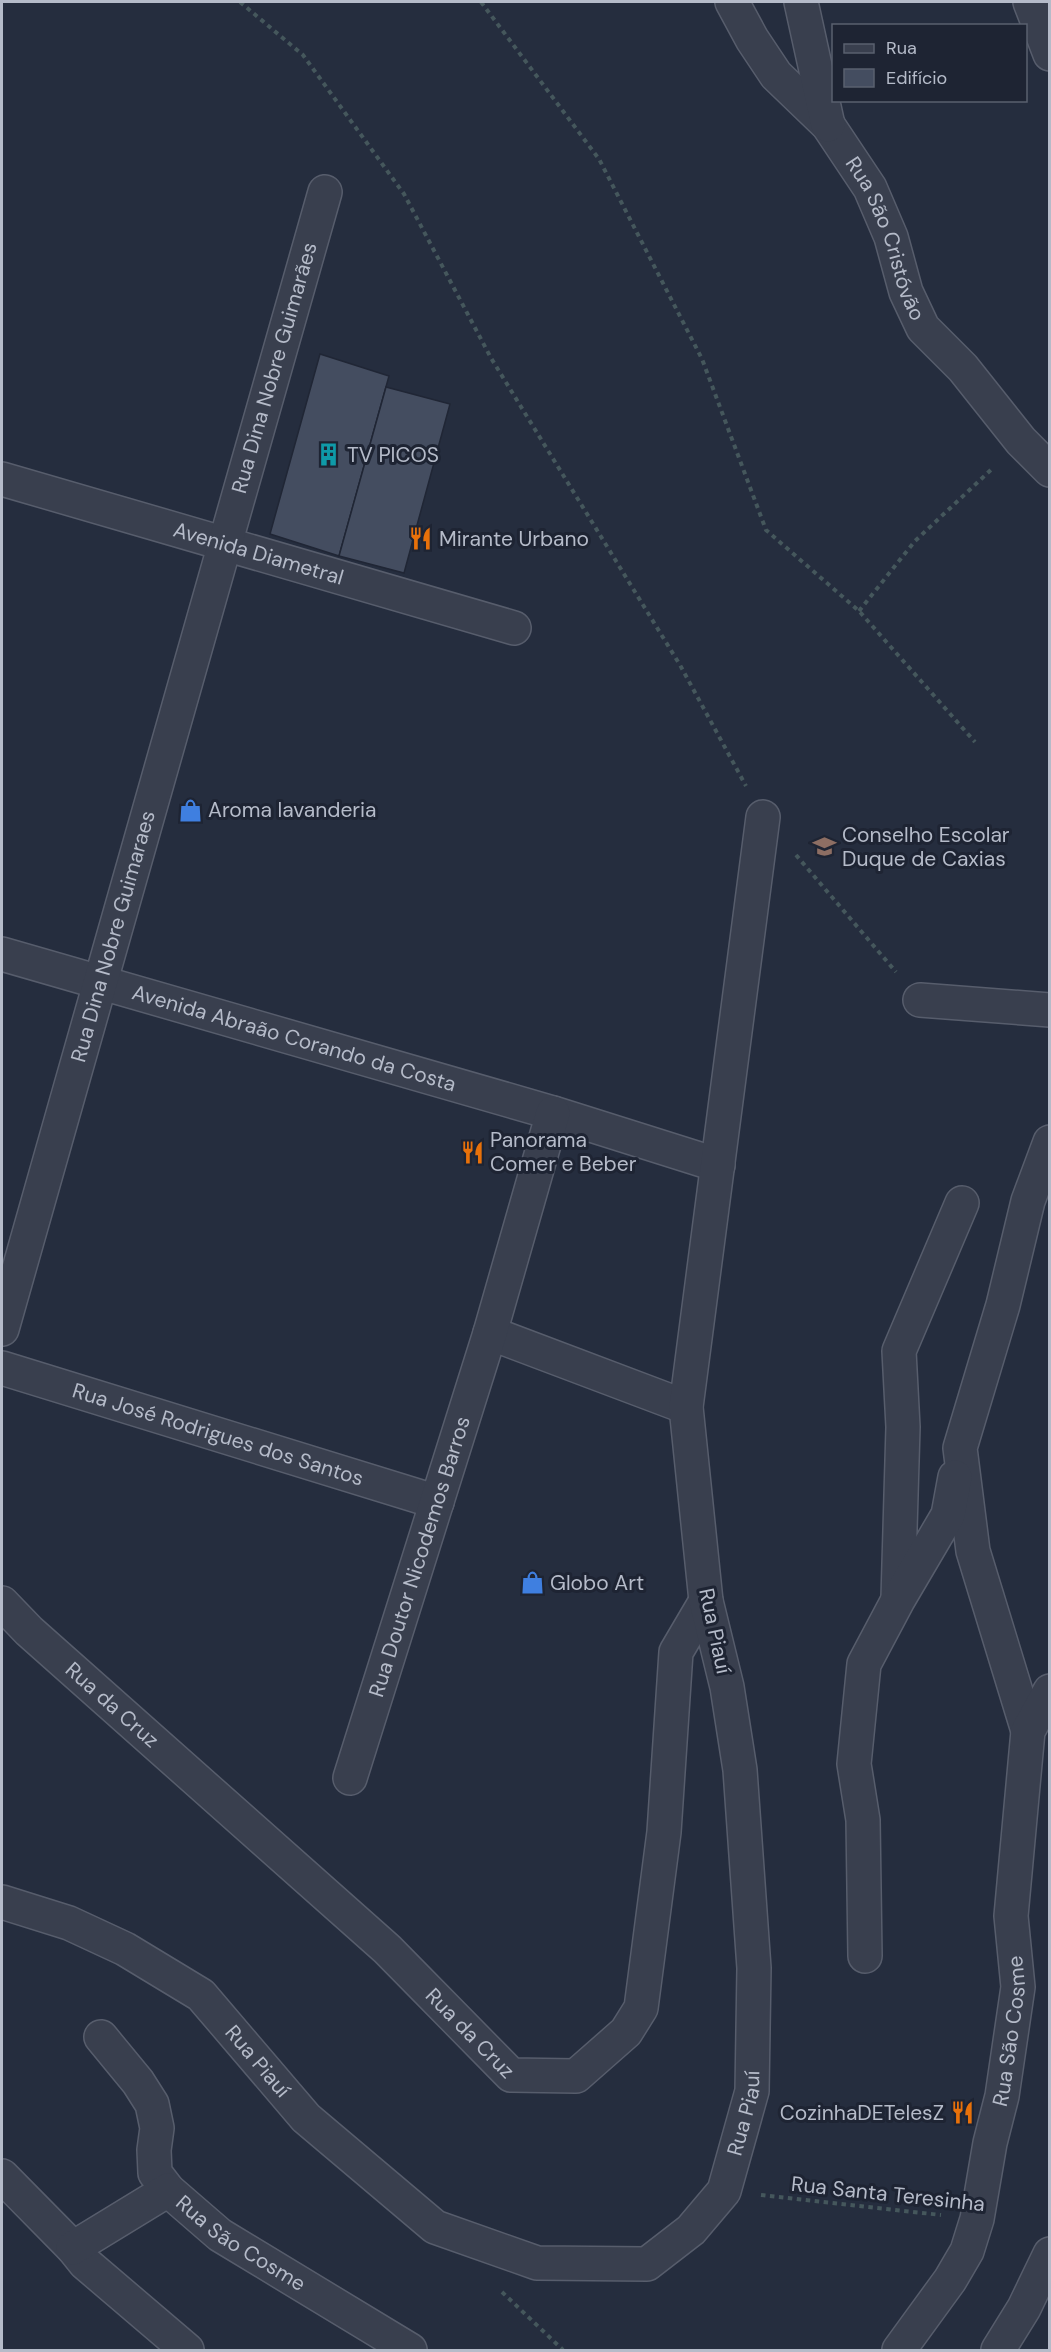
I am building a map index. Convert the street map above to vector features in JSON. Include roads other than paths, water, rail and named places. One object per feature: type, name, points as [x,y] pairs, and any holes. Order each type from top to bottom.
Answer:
[{"type":"street","name":"Rua São Cristóvão","points":[[732,2],[752,39],[776,75],[828,125],[870,188],[891,237],[906,292],[923,328],[963,368],[1021,441],[1050,470]]},
{"type":"street","points":[[801,2],[828,125]]},
{"type":"street","points":[[1030,2],[1050,54]]},
{"type":"street","name":"Rua Dina Nobre Guimarães","points":[[223,543],[325,192]]},
{"type":"street","name":"Avenida Diametral","points":[[2,479],[514,628]]},
{"type":"street","name":"Rua Dina Nobre Guimaraes","points":[[2,1329],[223,543]]},
{"type":"street","name":"Rua Piauí","points":[[2,1902],[69,1923],[115,1945],[201,1995],[306,2118],[435,2227],[537,2263],[647,2264],[691,2230],[724,2191],[752,2091],[754,1968],[740,1770],[727,1688],[706,1601],[686,1407],[763,817]]},
{"type":"street","name":"Avenida Abraão Corando da Costa","points":[[2,954],[553,1113],[718,1165]]},
{"type":"street","points":[[920,1000],[1050,1010]]},
{"type":"street","name":"Rua Doutor Nicodemos Barros","points":[[350,1778],[490,1334],[553,1113]]},
{"type":"street","points":[[865,1956],[863,1820],[854,1764],[864,1664],[898,1599],[948,1515],[960,1448],[1003,1305],[1028,1201],[1050,1142]]},
{"type":"street","points":[[898,1599],[903,1427],[899,1351],[962,1203]]},
{"type":"street","points":[[490,1334],[686,1407]]},
{"type":"street","name":"Rua José Rodrigues dos Santos","points":[[2,1368],[437,1502]]},
{"type":"street","points":[[960,1448],[973,1551],[1028,1731]]},
{"type":"street","name":"Rua da Cruz","points":[[2,1603],[38,1638],[387,1949],[511,2075],[576,2076],[626,2032],[640,2008],[664,1832],[676,1652],[706,1601]]},
{"type":"street","name":"Rua São Cosme","points":[[898,2350],[950,2280],[967,2251],[977,2219],[990,2143],[1002,2096],[1018,1987],[1011,1916],[1028,1731],[1050,1691]]},
{"type":"street","points":[[101,2037],[138,2082],[152,2104],[158,2128],[154,2150],[154,2173],[168,2190]]},
{"type":"street","points":[[2,2176],[85,2263],[187,2350]]},
{"type":"street","name":"Rua São Cosme","points":[[73,2248],[168,2190],[220,2235],[410,2350]]},
{"type":"street","points":[[999,2350],[1024,2308],[1050,2254]]},
{"type":"place","name":"TV PICOS","points":[[329,455]]},
{"type":"place","name":"Mirante Urbano","points":[[421,539]]},
{"type":"place","name":"Aroma lavanderia","points":[[190,810]]},
{"type":"place","name":"Conselho Escolar Duque de Caxias","points":[[824,847]]},
{"type":"place","name":"Panorama Comer e Beber","points":[[472,1152]]},
{"type":"place","name":"Globo Art","points":[[532,1583]]},
{"type":"place","name":"CozinhaDETelesZ","points":[[962,2113]]}]
